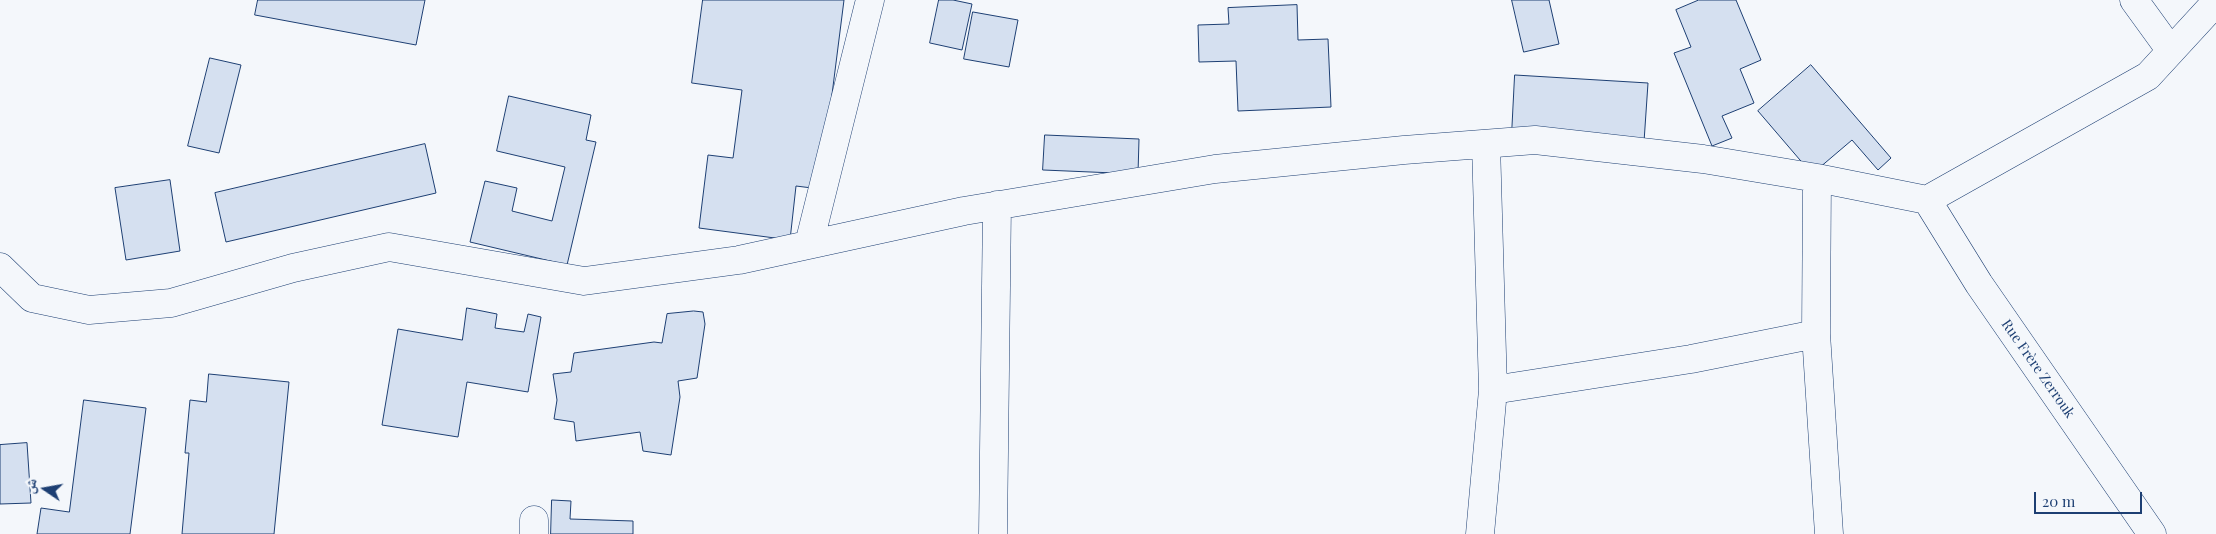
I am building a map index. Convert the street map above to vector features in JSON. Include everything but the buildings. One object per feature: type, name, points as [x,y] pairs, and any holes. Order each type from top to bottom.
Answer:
[{"type":"street","points":[[809,244],[870,0]]},
{"type":"street","points":[[2134,0],[2171,50]]},
{"type":"street","points":[[0,267],[32,298],[88,310],[170,303],[294,268],[389,247],[584,280],[739,260],[997,205],[1215,169],[1535,140],[1703,159],[1817,178],[1927,200],[2148,76],[2216,2]]},
{"type":"street","points":[[1480,534],[1493,390],[1486,144]]},
{"type":"street","points":[[1817,178],[1816,334],[1830,534]]},
{"type":"street","name":"Rue Frère Zerrouk","points":[[1927,200],[1980,284],[2152,534]]},
{"type":"street","points":[[993,534],[997,205]]},
{"type":"street","points":[[1493,390],[1691,359],[1816,334]]}]
